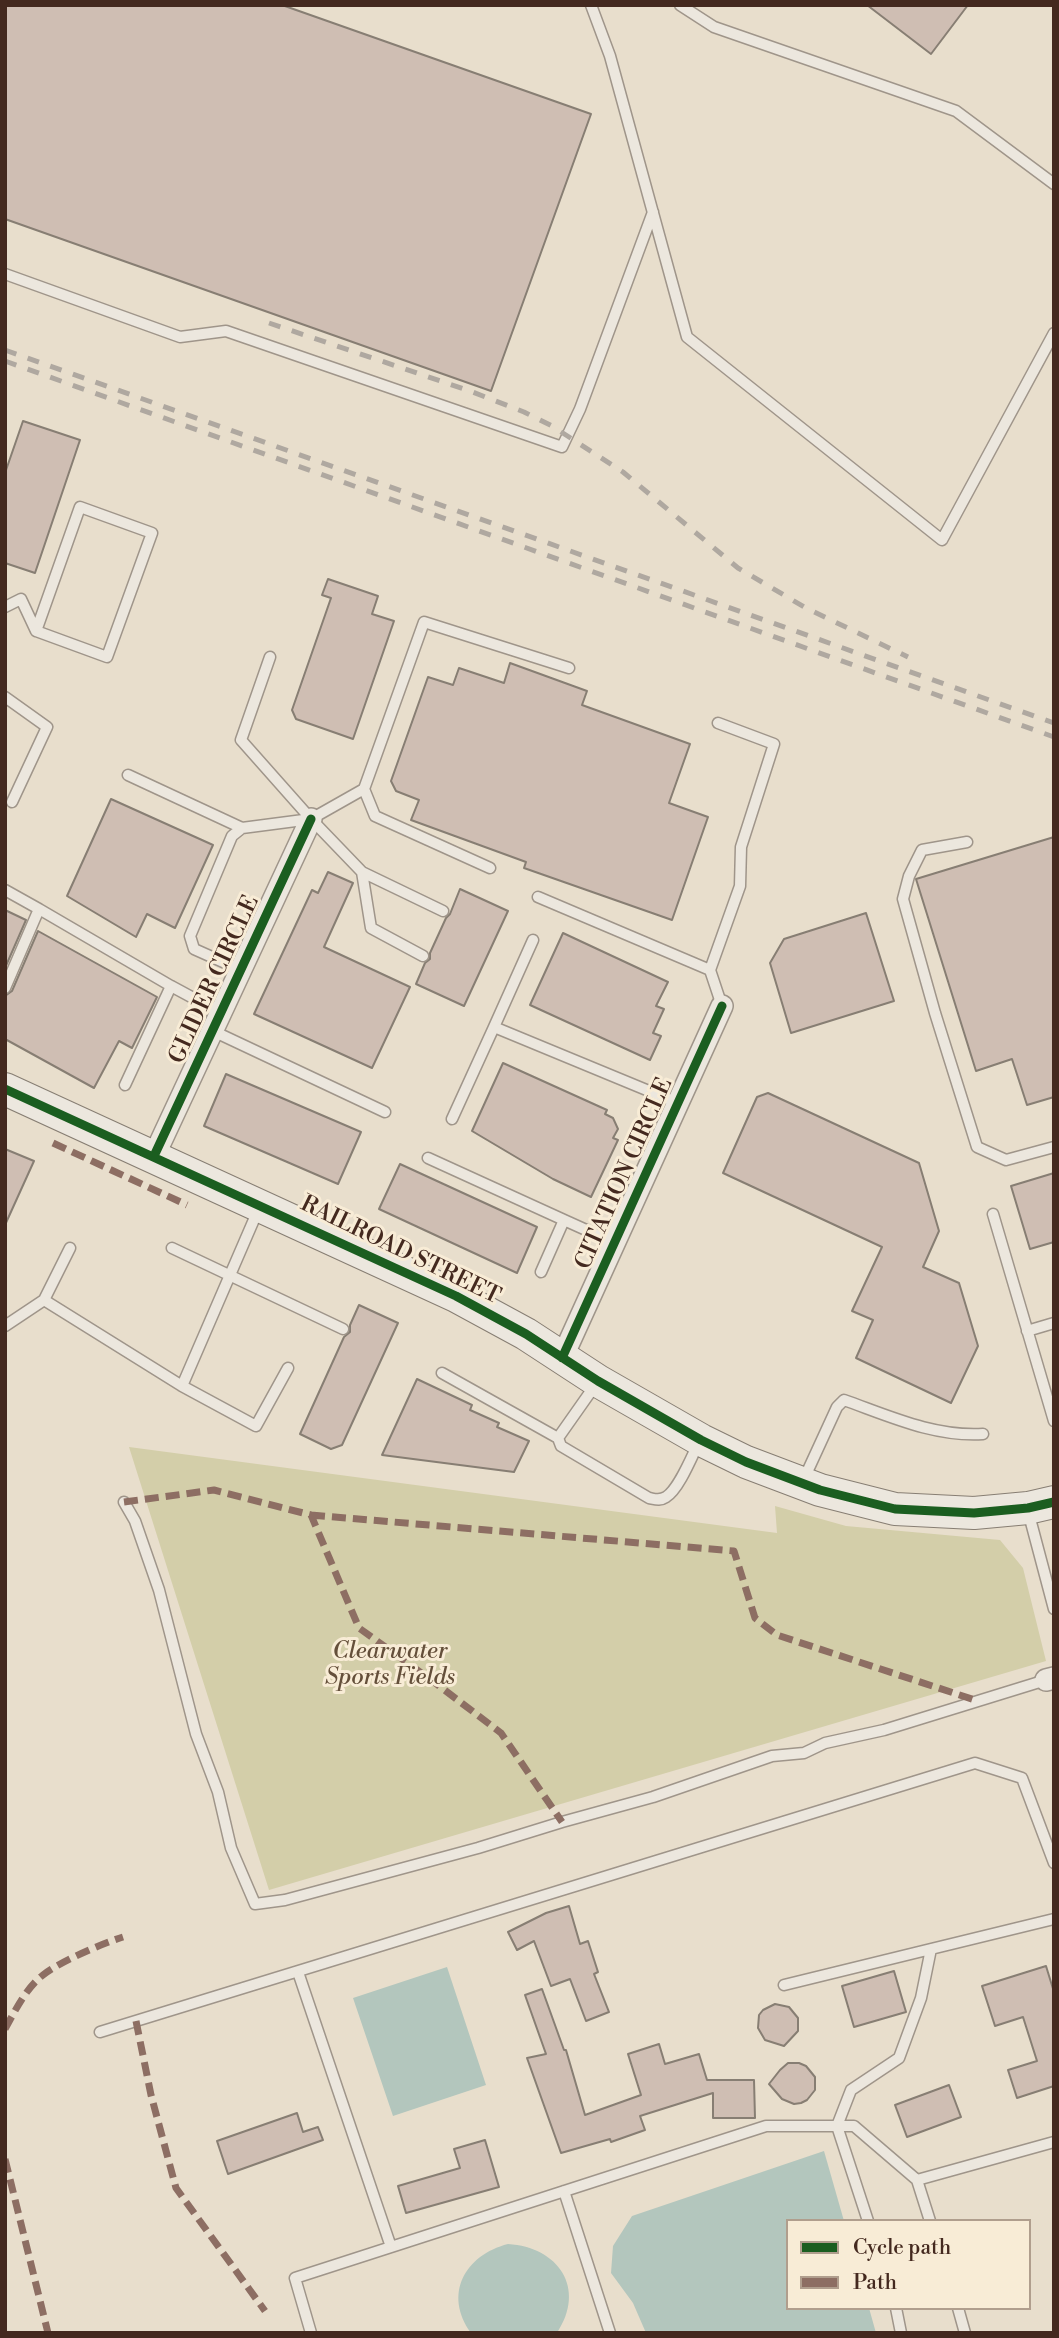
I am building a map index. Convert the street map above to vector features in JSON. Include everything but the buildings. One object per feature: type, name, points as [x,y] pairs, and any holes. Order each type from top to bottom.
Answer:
[{"type":"main road","name":"RAILROAD STREET","points":[[5,1089],[456,1296],[526,1334],[598,1381],[701,1440],[746,1462],[820,1490],[895,1509],[974,1513],[1041,1505]]},
{"type":"street","name":"GLIDER CIRCLE","points":[[154,1156],[311,819]]},
{"type":"street","name":"CITATION CIRCLE","points":[[562,1358],[722,1006]]},
{"type":"lane","points":[[591,5],[610,55],[687,337],[942,540],[1054,333]]},
{"type":"lane","points":[[680,5],[714,27],[956,111],[1054,184]]},
{"type":"lane","points":[[5,274],[180,337],[226,331],[562,447],[580,409],[653,212]]},
{"type":"lane","points":[[5,607],[21,600],[36,631],[107,657],[152,533],[80,507],[36,631]]},
{"type":"lane","points":[[241,970],[194,949],[190,936],[232,836],[242,828],[311,819],[364,789],[424,622],[569,668]]},
{"type":"lane","points":[[270,657],[241,740],[362,872],[443,911]]},
{"type":"lane","points":[[5,697],[47,727],[12,802]]},
{"type":"lane","points":[[718,723],[774,744],[741,847],[740,886],[710,970],[722,1006]]},
{"type":"lane","points":[[128,775],[242,828]]},
{"type":"lane","points":[[364,789],[375,816],[490,868]]},
{"type":"lane","points":[[967,842],[922,850],[909,876],[903,899],[934,1013],[976,1147],[1006,1160],[1054,1147]]},
{"type":"lane","points":[[362,872],[371,928],[424,956]]},
{"type":"lane","points":[[5,890],[171,986],[217,1022],[385,1112]]},
{"type":"lane","points":[[538,897],[710,970]]},
{"type":"lane","points":[[5,988],[39,909]]},
{"type":"lane","points":[[452,1119],[533,940]]},
{"type":"lane","points":[[125,1086],[171,986]]},
{"type":"lane","points":[[494,1027],[678,1103]]},
{"type":"lane","points":[[428,1158],[615,1243]]},
{"type":"lane","points":[[181,1386],[260,1205]]},
{"type":"lane","points":[[993,1214],[1054,1421]]},
{"type":"lane","points":[[541,1272],[564,1220]]},
{"type":"lane","points":[[5,1326],[44,1300],[70,1248]]},
{"type":"lane","points":[[172,1248],[344,1329]]},
{"type":"lane","points":[[44,1300],[181,1386],[256,1426],[288,1368]]},
{"type":"lane","points":[[1027,1331],[1054,1323]]},
{"type":"lane","points":[[442,1373],[558,1438],[561,1446],[656,1500],[668,1496],[675,1487],[701,1440]]},
{"type":"lane","points":[[558,1438],[598,1381]]},
{"type":"lane","points":[[802,1483],[837,1407],[844,1400],[923,1428],[960,1435],[983,1434]]},
{"type":"lane","points":[[124,1502],[135,1521],[159,1590],[196,1734],[218,1792],[231,1849],[255,1903],[285,1900],[478,1848],[653,1797],[772,1756],[804,1753],[825,1743],[884,1730],[1050,1679]]},
{"type":"lane","points":[[1041,1505],[1054,1609]]},
{"type":"lane","points":[[100,2032],[975,1763],[1022,1778],[1054,1863]]},
{"type":"lane","points":[[783,1985],[1054,1919]]},
{"type":"lane","points":[[867,2219],[837,2126],[851,2090],[899,2058],[921,1998],[931,1949]]},
{"type":"lane","points":[[298,1972],[391,2247]]},
{"type":"lane","points":[[311,2333],[295,2278],[766,2126],[854,2126],[917,2180],[929,2219]]},
{"type":"lane","points":[[917,2180],[1054,2142]]},
{"type":"lane","points":[[564,2191],[610,2333]]},
{"type":"lane","points":[[896,2310],[901,2333]]},
{"type":"lane","points":[[959,2310],[965,2333]]},
{"type":"green space","name":"Clearwater Sports Fields","points":[[129,1447],[777,1533],[775,1506],[846,1526],[1000,1540],[1023,1568],[1046,1661],[269,1890]]},
{"type":"shaded area","points":[[447,1967],[486,2085],[393,2116],[353,1998]]},
{"type":"shaded area","points":[[824,2151],[843,2219],[786,2219],[786,2310],[870,2310],[876,2333],[646,2333],[633,2303],[611,2273],[613,2246],[632,2216]]},
{"type":"shaded area","points":[[508,2244],[541,2253],[562,2273],[568,2286],[569,2301],[566,2316],[557,2333],[471,2333],[459,2304],[463,2278],[480,2257]]},
{"type":"railway","points":[[269,323],[470,391],[552,426],[623,472],[738,568],[806,608],[908,657]]},
{"type":"railway","points":[[5,350],[1054,723]]},
{"type":"railway","points":[[5,361],[1054,737]]},
{"type":"marked path","points":[[53,1143],[187,1205]]},
{"type":"marked path","points":[[124,1502],[214,1490],[311,1515],[359,1628],[501,1733],[562,1822]]},
{"type":"marked path","points":[[311,1515],[734,1551],[755,1618],[777,1635],[978,1701]]},
{"type":"marked path","points":[[5,2029],[26,1993],[43,1975],[82,1953],[123,1937]]},
{"type":"marked path","points":[[136,2021],[151,2095],[176,2188],[265,2311]]},
{"type":"marked path","points":[[5,2159],[48,2333]]},
{"type":"cycle path","points":[[154,1156],[311,819]]},
{"type":"cycle path","points":[[562,1358],[722,1006]]},
{"type":"cycle path","points":[[5,1089],[456,1296],[526,1334],[598,1381],[701,1440],[746,1462],[820,1490],[895,1509],[974,1513],[1028,1508],[1054,1502]]}]
